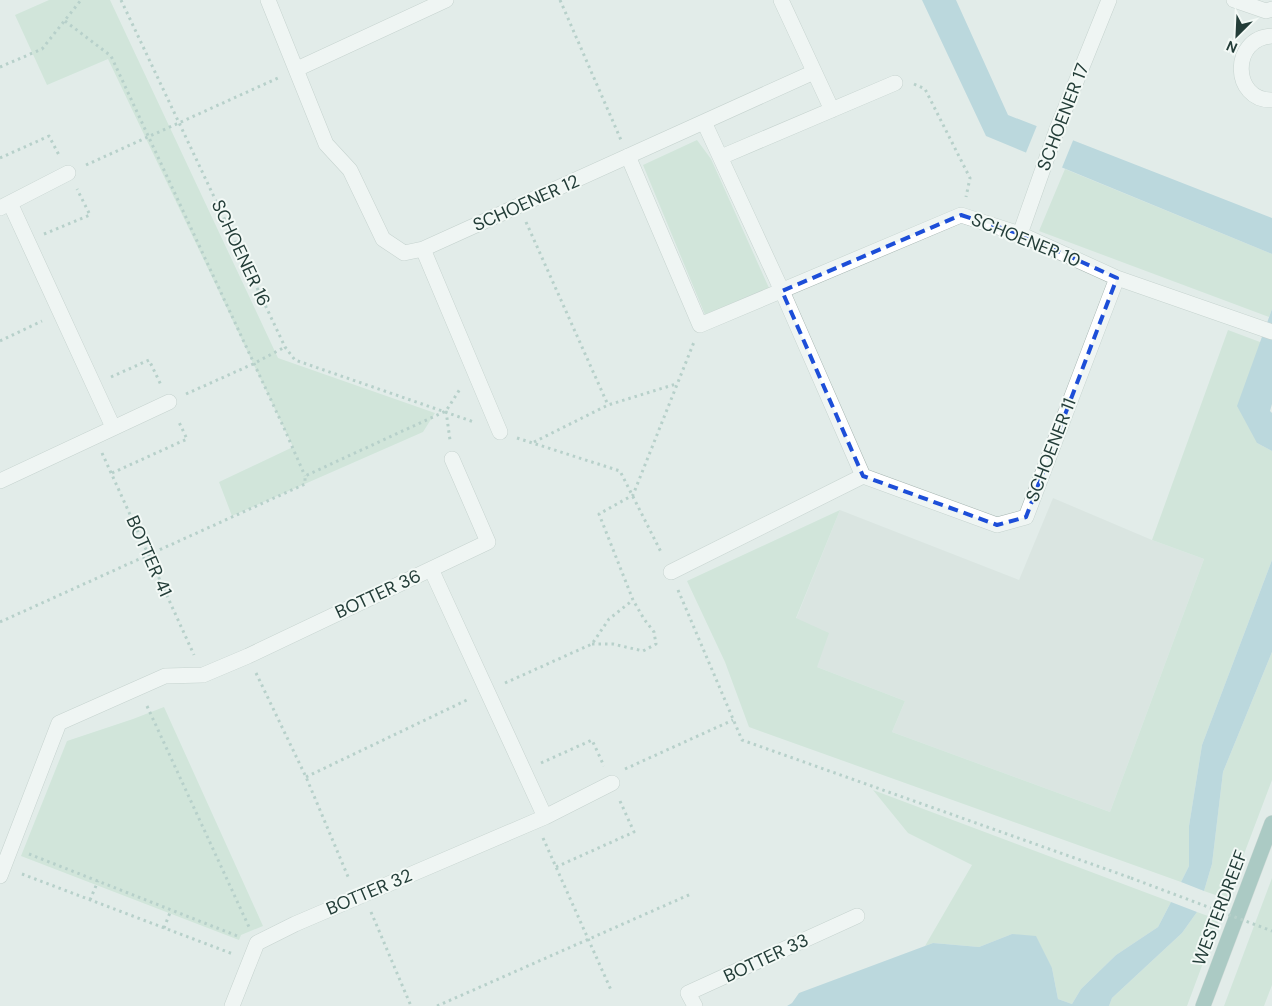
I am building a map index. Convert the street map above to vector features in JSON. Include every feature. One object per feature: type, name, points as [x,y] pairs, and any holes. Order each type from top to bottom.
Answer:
[{"type":"main road","name":"WESTERDREEF","points":[[1204,1006],[1272,823]]},
{"type":"street","points":[[268,0],[326,144],[350,170],[383,239],[404,253],[424,249],[500,432]]},
{"type":"street","points":[[297,69],[446,0]]},
{"type":"street","points":[[781,0],[832,110]]},
{"type":"street","name":"SCHOENER 17","points":[[1020,234],[1042,170],[1109,0]]},
{"type":"street","points":[[1234,0],[1269,10],[1269,37],[1255,41],[1247,48],[1242,58],[1240,70],[1242,80],[1248,90],[1257,97],[1272,100]]},
{"type":"street","name":"SCHOENER 12","points":[[424,249],[814,72]]},
{"type":"street","points":[[720,158],[895,83]]},
{"type":"street","points":[[671,572],[862,476],[782,290],[704,122]]},
{"type":"street","points":[[628,156],[700,325]]},
{"type":"street","points":[[68,173],[5,206],[60,312],[113,427]]},
{"type":"street","name":"SCHOENER 10","points":[[700,325],[962,215],[1020,234],[1117,278],[1267,330]]},
{"type":"street","name":"SCHOENER 11","points":[[862,476],[997,525],[1026,517],[1117,278]]},
{"type":"street","points":[[0,481],[169,402]]},
{"type":"street","name":"BOTTER 36","points":[[2,872],[60,723],[165,676],[203,675],[248,656],[488,542],[452,459]]},
{"type":"street","points":[[431,569],[541,819]]},
{"type":"street","name":"BOTTER 32","points":[[257,943],[295,924],[541,819],[612,783]]},
{"type":"street","name":"BOTTER 33","points":[[694,1006],[688,993],[857,916]]},
{"type":"street","points":[[232,1006],[257,943]]},
{"type":"path","points":[[0,67],[42,49],[81,0]]},
{"type":"path","name":"SCHOENER 16","points":[[121,0],[285,347],[295,360],[446,411],[500,432],[620,471],[671,572],[742,740],[1131,878],[1272,931]]},
{"type":"path","points":[[560,0],[628,156]]},
{"type":"path","points":[[0,622],[306,484],[305,476],[284,428],[111,56],[65,21]]},
{"type":"path","points":[[68,173],[297,69]]},
{"type":"path","points":[[895,83],[903,80],[925,89],[970,178],[962,215]]},
{"type":"path","points":[[518,206],[608,405]]},
{"type":"path","points":[[0,341],[60,312]]},
{"type":"path","points":[[592,644],[614,644],[643,651],[656,644],[654,632],[633,600],[599,514],[633,495],[700,325]]},
{"type":"path","points":[[169,402],[253,364],[285,347]]},
{"type":"path","points":[[533,443],[608,405],[676,384]]},
{"type":"path","points":[[305,476],[446,411],[452,459]]},
{"type":"path","name":"BOTTER 41","points":[[94,437],[203,675]]},
{"type":"path","points":[[248,656],[411,1006]]},
{"type":"path","points":[[138,688],[257,943]]},
{"type":"path","points":[[612,783],[615,777],[628,767],[733,720]]},
{"type":"path","points":[[541,819],[611,990]]},
{"type":"path","points":[[11,847],[257,943]]},
{"type":"path","points":[[2,872],[90,900],[250,960]]},
{"type":"path","points":[[90,900],[98,881]]},
{"type":"path","points":[[438,1006],[691,894]]},
{"type":"path","points":[[164,928],[171,910]]},
{"type":"highlighted area","points":[[961,215],[1020,234],[1117,278],[1026,517],[997,525],[863,476],[782,291]]},
{"type":"shaded area","points":[[1053,498],[1152,540],[1204,559],[1110,812],[892,732],[905,701],[817,667],[796,619],[840,510],[1019,580]]},
{"type":"green space","points":[[49,0],[110,0],[278,358],[435,413],[423,432],[232,516],[219,482],[293,447],[108,59],[47,85],[15,15]]},
{"type":"green space","points":[[697,140],[711,159],[769,288],[706,317],[643,165]]},
{"type":"green space","points":[[1065,169],[1272,254],[1272,309],[1269,317],[1039,231]]},
{"type":"green space","points":[[1228,330],[1260,342],[1257,443],[1272,451],[1272,560],[1202,745],[1189,826],[1189,866],[1181,882],[749,727],[725,662],[687,581],[840,510],[796,618],[829,633],[817,667],[905,701],[892,732],[1110,812],[1204,559],[1152,540]]},
{"type":"green space","points":[[1272,652],[1272,780],[1227,899],[1204,891],[1212,864],[1223,772]]},
{"type":"green space","points":[[164,707],[263,926],[241,935],[239,940],[21,856],[67,741]]},
{"type":"green space","points":[[873,790],[1171,902],[1158,927],[1116,955],[1081,989],[1072,1004],[1058,999],[1052,968],[1012,934],[979,947],[933,943],[925,946],[972,865],[908,833]]},
{"type":"green space","points":[[1272,878],[1272,985],[1264,1006],[1224,1006]]},
{"type":"green space","points":[[1197,912],[1219,920],[1187,1006],[1109,1006],[1112,998],[1182,933]]},
{"type":"water","points":[[922,0],[956,0],[1008,115],[1272,218],[1272,254],[986,136]]},
{"type":"water","points":[[1272,309],[1272,404],[1270,411],[1272,413],[1272,451],[1257,443],[1237,406]]},
{"type":"water","points":[[1272,560],[1272,652],[1223,772],[1212,864],[1204,891],[1181,882],[1189,866],[1189,826],[1202,745]]},
{"type":"water","points":[[1171,902],[1197,912],[1182,933],[1112,998],[1109,1006],[787,1006],[792,1003],[799,993],[933,943],[979,947],[1012,934],[1036,936],[1052,968],[1058,999],[1072,1004],[1081,989],[1116,955],[1158,927]]},
{"type":"pier","points":[[1038,123],[1074,138],[1061,170],[1025,155]]}]
